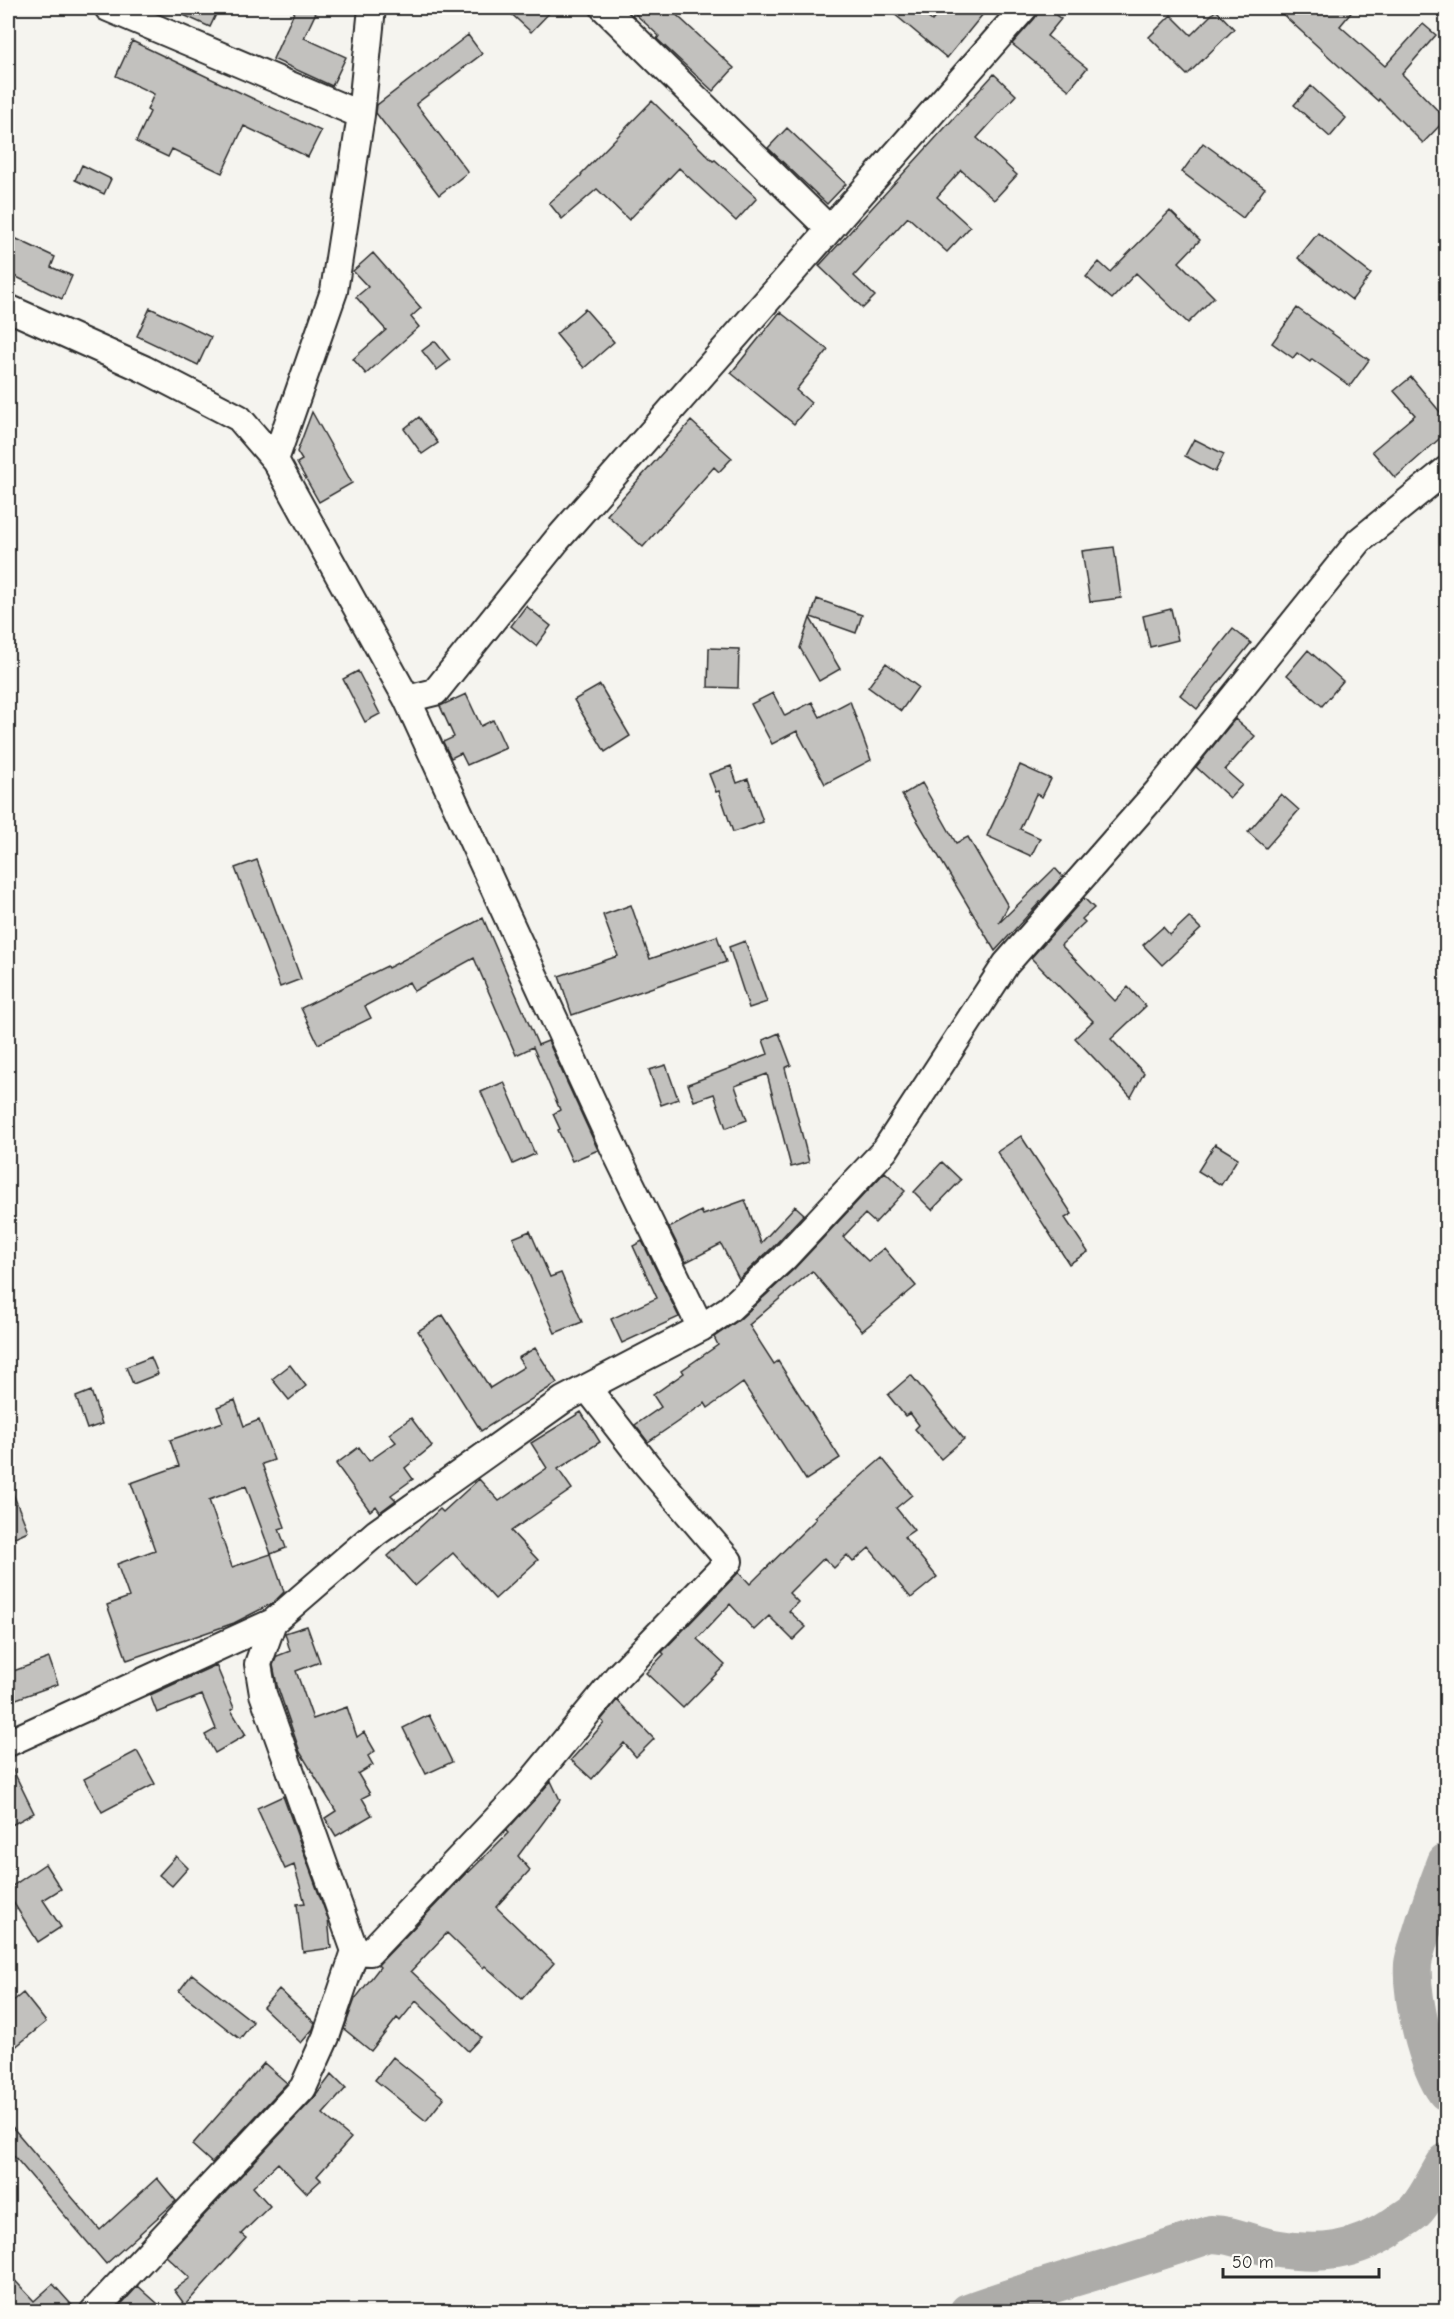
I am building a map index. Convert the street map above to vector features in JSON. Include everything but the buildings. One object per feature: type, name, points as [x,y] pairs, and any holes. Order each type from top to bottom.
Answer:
[{"type":"street","points":[[108,8],[361,116]]},
{"type":"street","points":[[275,460],[334,291],[361,116],[372,8]]},
{"type":"street","points":[[604,8],[829,229]]},
{"type":"street","points":[[406,699],[435,692],[557,540],[1024,8]]},
{"type":"street","points":[[8,308],[144,369],[239,417],[275,460],[406,699],[617,1155],[701,1328]]},
{"type":"street","points":[[8,1743],[273,1622],[376,1533],[563,1400],[588,1389],[701,1328],[729,1309],[784,1258],[885,1150],[1006,964],[1158,791],[1359,541],[1446,470]]},
{"type":"street","points":[[355,1951],[370,1952],[450,1870],[526,1788],[618,1676],[729,1561],[647,1465],[588,1389]]},
{"type":"street","points":[[93,2312],[303,2088],[326,2037],[355,1951],[263,1694],[258,1664],[273,1622]]},
{"type":"waterway","points":[[1446,1862],[1425,1921],[1413,1964],[1414,1994],[1421,2030],[1432,2065],[1446,2092]]},
{"type":"waterway","points":[[968,2312],[1211,2234],[1306,2252],[1351,2247],[1366,2242],[1415,2211],[1446,2162]]}]
